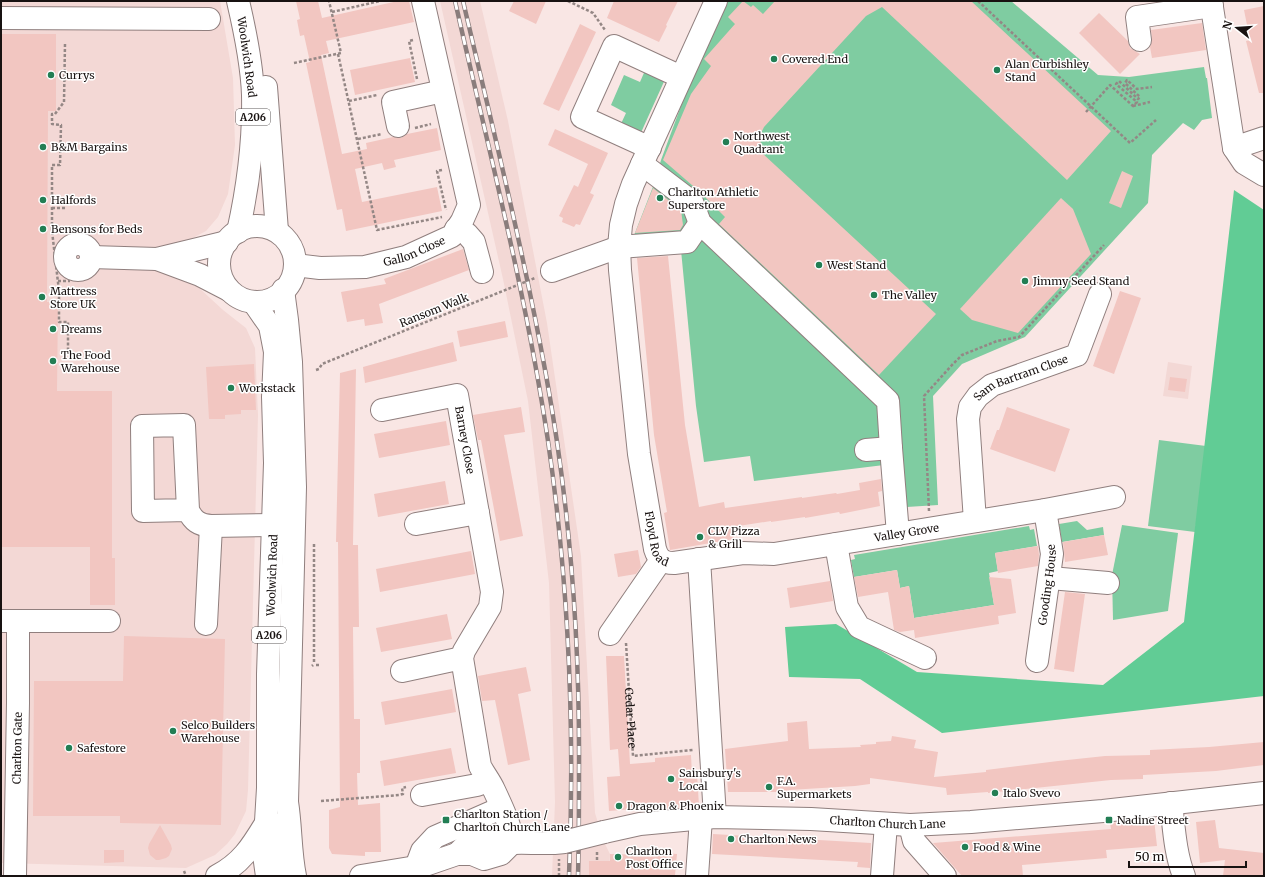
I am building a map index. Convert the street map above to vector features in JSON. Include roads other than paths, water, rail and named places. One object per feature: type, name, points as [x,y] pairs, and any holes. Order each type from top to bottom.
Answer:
[{"type":"street","name":"Woolwich Road","points":[[229,290],[222,279],[219,266],[221,252],[232,237],[244,202],[252,139],[253,94],[249,55],[238,1]]},
{"type":"street","name":"Woolwich Road","points":[[252,1],[262,53],[277,231]]},
{"type":"street","name":"Gallon Close","points":[[295,265],[320,268],[365,267],[406,257],[452,236],[469,205],[423,1]]},
{"type":"street","name":"Floyd Road","points":[[699,560],[667,563],[657,556],[655,549],[640,454],[629,368],[619,247],[621,225],[626,204],[681,76],[716,1]]},
{"type":"street","points":[[1140,40],[1137,17],[1212,4],[1218,98],[1233,143],[1244,163],[1264,175]]},
{"type":"street","points":[[1,18],[209,19]]},
{"type":"street","points":[[681,76],[614,46],[582,117],[646,156],[692,202],[700,223],[888,401],[898,534]]},
{"type":"street","points":[[400,129],[393,102],[443,91]]},
{"type":"street","points":[[1233,143],[1264,125]]},
{"type":"street","points":[[1233,143],[1264,138]]},
{"type":"street","points":[[552,271],[619,247],[687,242],[700,223]]},
{"type":"street","points":[[91,257],[157,258],[232,237],[247,227],[259,226],[277,231],[288,241],[293,252],[295,265],[292,277],[283,290],[265,301],[254,303],[240,299],[233,295],[229,290],[200,275],[157,258]]},
{"type":"street","points":[[456,229],[467,234],[474,242],[482,272]]},
{"type":"street","name":"Woolwich Road","points":[[283,290],[291,362],[295,487],[288,802],[290,847],[295,876]]},
{"type":"street","name":"Sam Bartram Close","points":[[975,521],[968,419],[970,407],[978,396],[992,385],[1078,356],[1100,294]]},
{"type":"street","name":"Woolwich Road","points":[[254,303],[270,326],[275,352],[273,397],[275,463],[274,525],[268,674],[268,788],[264,855],[267,876]]},
{"type":"street","name":"Barney Close","points":[[382,410],[457,395],[492,592],[490,607],[464,651],[462,658]]},
{"type":"street","points":[[188,510],[143,511],[142,426],[184,425],[188,510],[191,517],[197,523],[205,526],[274,525]]},
{"type":"street","points":[[866,450],[891,448]]},
{"type":"street","name":"Valley Grove","points":[[699,560],[743,553],[774,554],[1045,510],[1114,497]]},
{"type":"street","name":"Gooding House","points":[[1037,661],[1050,578],[1052,554],[1045,510]]},
{"type":"street","points":[[416,524],[478,513]]},
{"type":"street","points":[[206,624],[211,526]]},
{"type":"street","points":[[836,544],[847,607],[859,627],[925,658]]},
{"type":"street","points":[[610,634],[661,560]]},
{"type":"street","points":[[697,876],[708,817],[699,560]]},
{"type":"street","points":[[1050,578],[1108,583]]},
{"type":"street","points":[[10,621],[109,621]]},
{"type":"street","name":"Charlton Gate","points":[[10,621],[18,703],[9,759],[15,876]]},
{"type":"street","points":[[402,671],[462,658],[480,766],[494,789],[509,824],[513,842]]},
{"type":"street","points":[[422,795],[477,785],[488,780]]},
{"type":"street","name":"Charlton Church Lane","points":[[361,876],[423,870],[464,854],[466,845],[491,837],[498,837],[513,842],[556,843],[600,841],[640,824],[708,817],[811,818],[910,825],[971,822],[1104,811],[1264,793]]},
{"type":"street","name":"Woolwich Road","points":[[280,876],[281,819],[288,802]]},
{"type":"street","points":[[1171,803],[1176,846],[1179,862],[1184,876]]},
{"type":"street","points":[[423,870],[422,851],[435,837],[501,808]]},
{"type":"street","points":[[217,876],[241,860],[255,842],[266,823]]},
{"type":"street","points":[[882,876],[886,824]]},
{"type":"street","points":[[910,825],[914,842],[945,876]]},
{"type":"railway","points":[[455,1],[518,275],[548,441],[561,549],[569,658],[571,713],[571,822],[569,876]]},
{"type":"railway","points":[[463,1],[507,187],[537,328],[546,375],[561,474],[572,573],[578,674],[578,876]]},
{"type":"place","name":"Covered End","points":[[774,59]]},
{"type":"place","name":"Alan Curbishley Stand","points":[[997,70]]},
{"type":"place","name":"Currys","points":[[51,75]]},
{"type":"place","name":"Northwest Quadrant","points":[[726,142]]},
{"type":"place","name":"B&M Bargains","points":[[43,147]]},
{"type":"place","name":"Charlton Athletic Superstore","points":[[660,198]]},
{"type":"place","name":"Halfords","points":[[43,200]]},
{"type":"place","name":"Bensons for Beds","points":[[43,229]]},
{"type":"place","name":"West Stand","points":[[819,265]]},
{"type":"place","name":"Jimmy Seed Stand","points":[[1025,281]]},
{"type":"place","name":"The Valley","points":[[874,295]]},
{"type":"place","name":"Mattress Store UK","points":[[42,297]]},
{"type":"place","name":"Dreams","points":[[53,329]]},
{"type":"place","name":"The Food Warehouse","points":[[53,361]]},
{"type":"place","name":"Workstack","points":[[231,388]]},
{"type":"place","name":"CLV Pizza & Grill","points":[[700,537]]},
{"type":"place","name":"Selco Builders Warehouse","points":[[173,731]]},
{"type":"place","name":"Safestore","points":[[69,748]]},
{"type":"place","name":"Sainsbury's Local","points":[[671,779]]},
{"type":"place","name":"F.A. Supermarkets","points":[[769,787]]},
{"type":"place","name":"Italo Svevo","points":[[995,793]]},
{"type":"place","name":"Dragon & Phoenix","points":[[619,806]]},
{"type":"place","name":"Charlton Station / Charlton Church Lane","points":[[446,820]]},
{"type":"place","name":"Nadine Street","points":[[1109,820]]},
{"type":"place","name":"Charlton News","points":[[731,839]]},
{"type":"place","name":"Food & Wine","points":[[965,847]]},
{"type":"place","name":"Charlton Post Office","points":[[618,857]]}]
